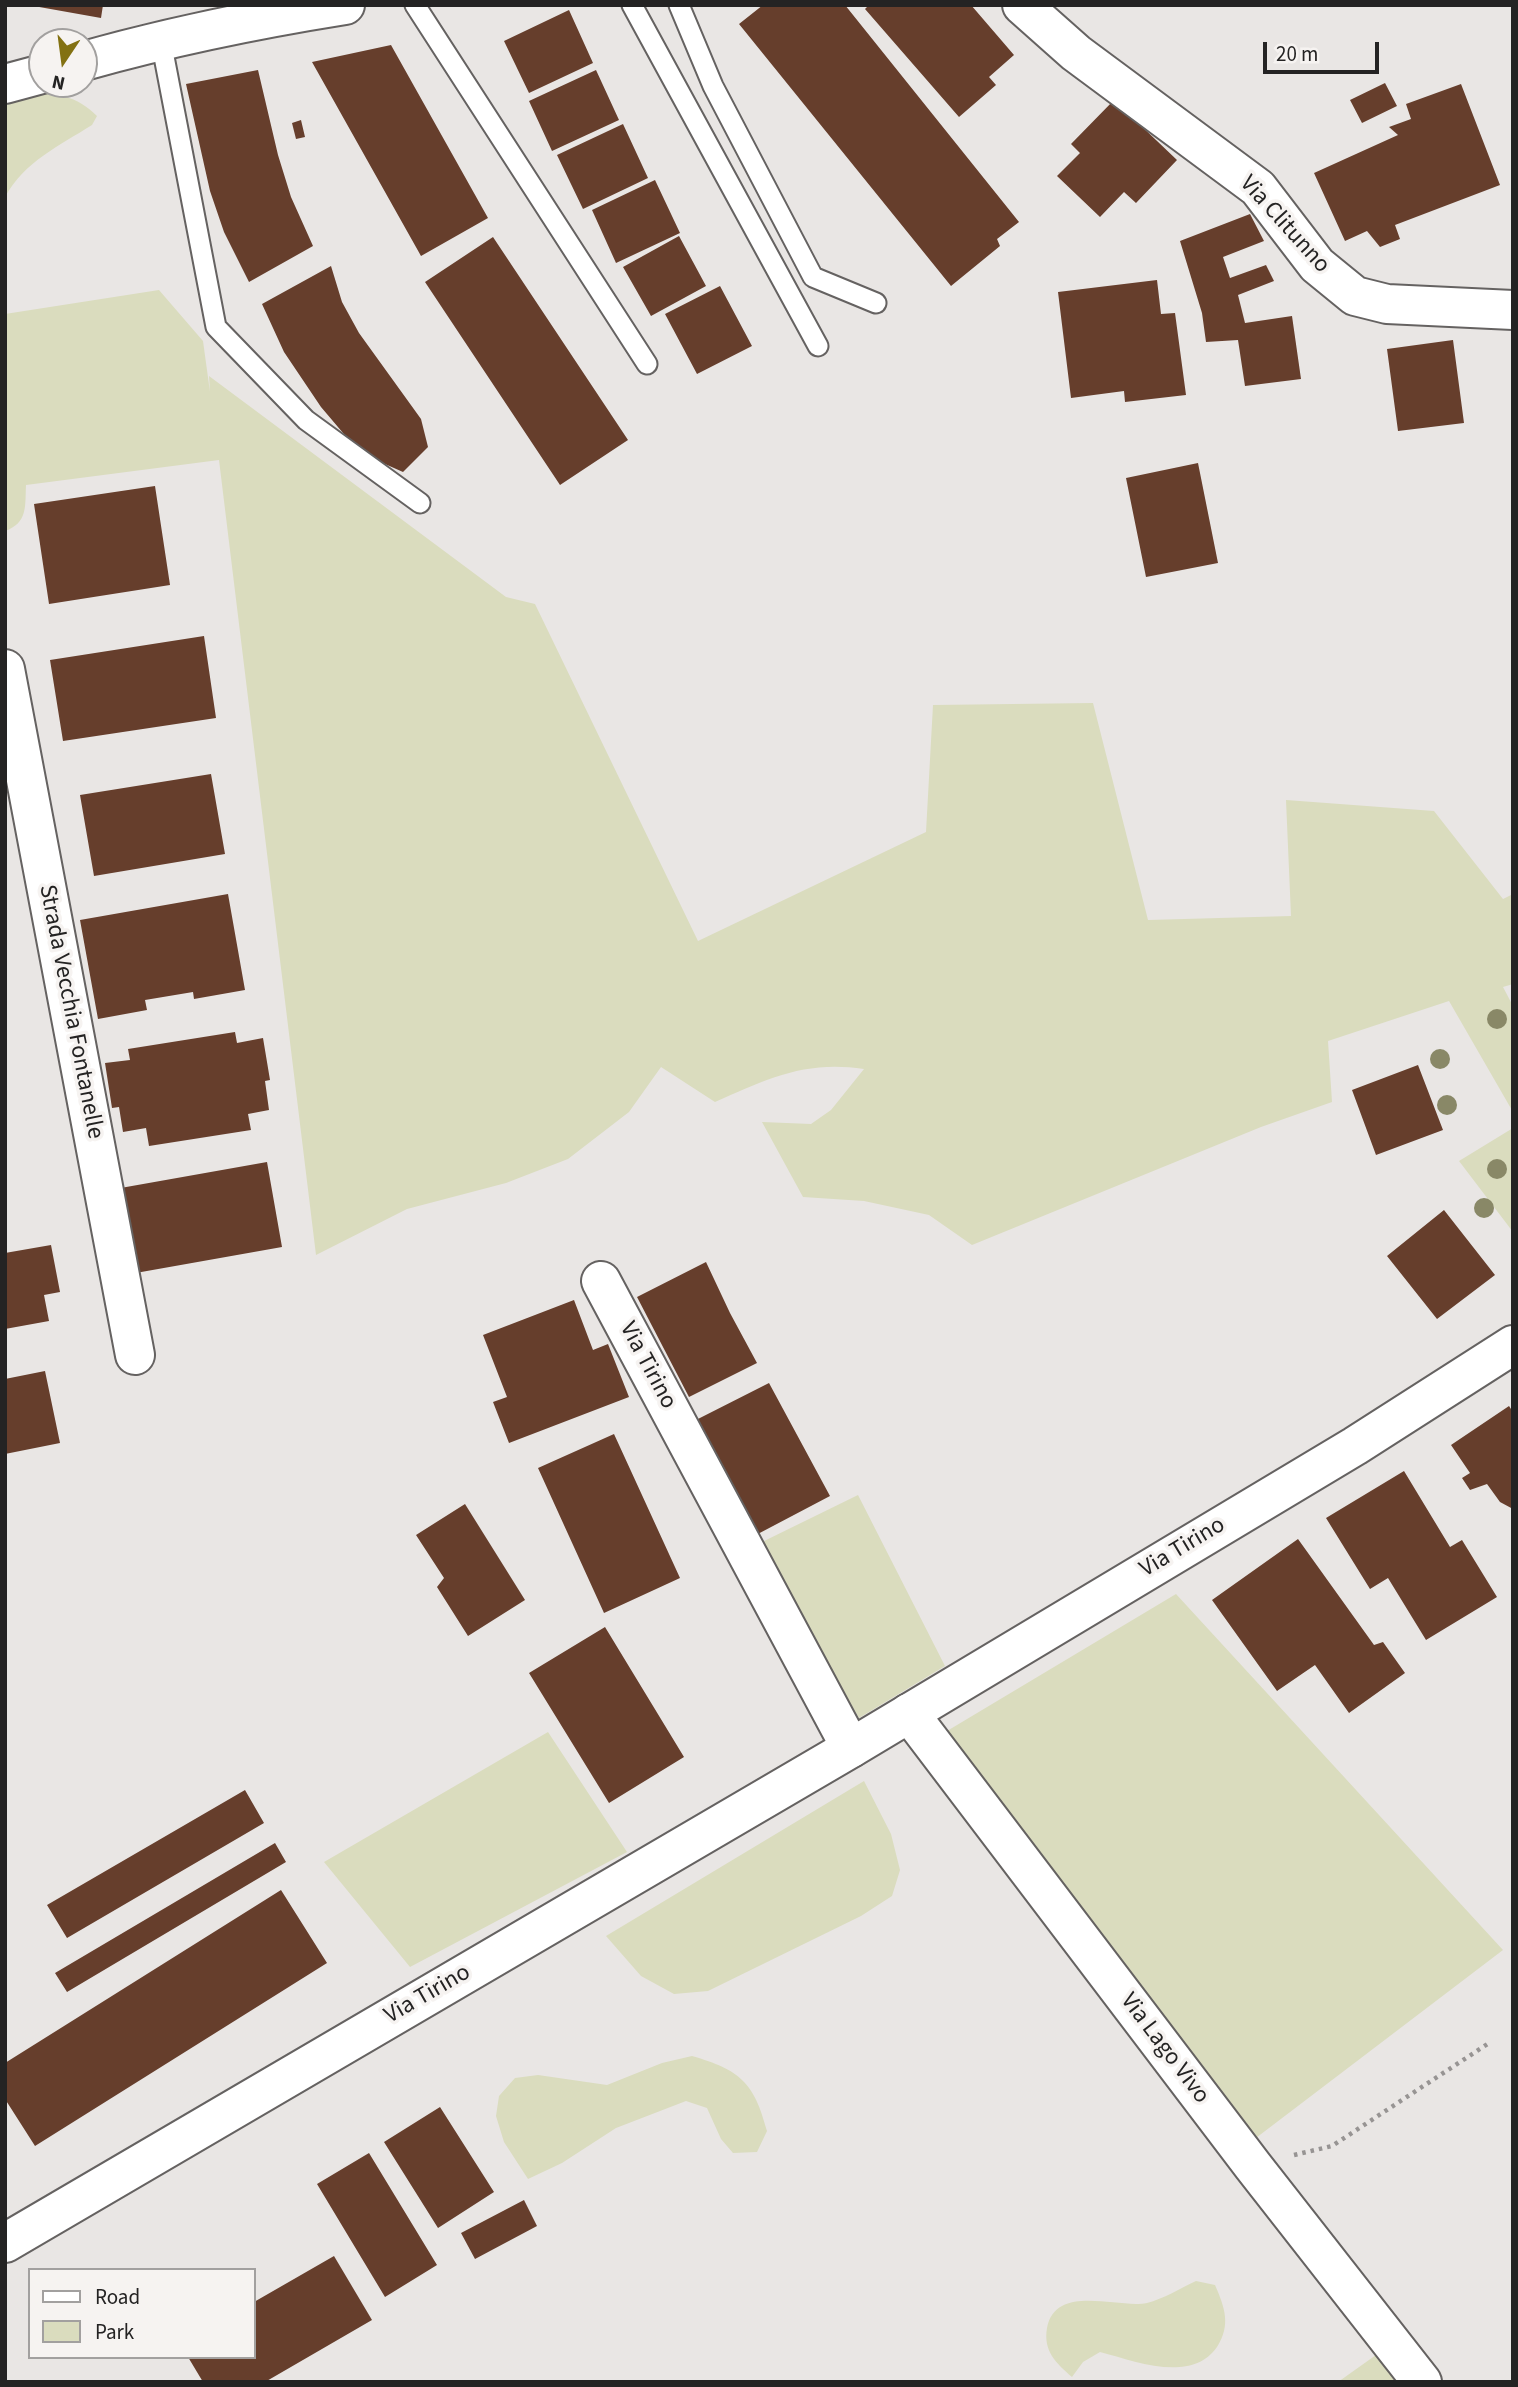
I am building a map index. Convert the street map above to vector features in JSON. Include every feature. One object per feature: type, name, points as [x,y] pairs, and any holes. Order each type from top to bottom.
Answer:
[{"type":"street","points":[[98,57],[161,41],[345,5]]},
{"type":"street","name":"Via Clitunno","points":[[1022,5],[1076,53],[1258,188],[1317,265],[1355,296],[1387,304],[1513,310]]},
{"type":"street","points":[[5,84],[28,78]]},
{"type":"street","name":"Strada Vecchia Fontanelle","points":[[5,668],[135,1355]]},
{"type":"street","name":"Via Tirino","points":[[601,1281],[852,1748]]},
{"type":"street","name":"Via Tirino","points":[[5,2243],[852,1748],[1343,1453],[1513,1345]]},
{"type":"street","name":"Via Lago Vivo","points":[[909,1713],[1253,2166],[1422,2382]]},
{"type":"lane","points":[[415,5],[647,364]]},
{"type":"lane","points":[[632,5],[818,346]]},
{"type":"lane","points":[[679,5],[712,86],[813,277],[876,303]]},
{"type":"lane","points":[[161,41],[216,327],[306,420],[420,503]]},
{"type":"path","points":[[1253,2166],[1332,2146],[1489,2043]]},
{"type":"green space","points":[[28,93],[28,98],[69,98],[97,116],[92,125],[33,164],[13,184],[5,197],[5,98]]},
{"type":"green space","points":[[159,290],[203,341],[210,392],[209,376],[506,597],[535,604],[698,941],[926,832],[933,705],[1093,703],[1148,920],[1291,916],[1286,800],[1434,811],[1503,899],[1513,894],[1513,984],[1503,987],[1513,1006],[1513,1112],[1449,1001],[1328,1041],[1332,1102],[1261,1127],[972,1245],[929,1215],[864,1201],[803,1197],[762,1122],[811,1124],[831,1110],[864,1069],[805,1069],[769,1079],[715,1102],[661,1067],[629,1112],[568,1159],[506,1183],[407,1209],[316,1255],[219,460],[26,485],[24,513],[18,523],[5,531],[5,314]]},
{"type":"green space","points":[[1513,1128],[1513,1232],[1459,1161]]},
{"type":"green space","points":[[858,1495],[945,1666],[859,1718],[758,1544]]},
{"type":"green space","points":[[1176,1594],[1503,1950],[1248,2144],[947,1731]]},
{"type":"green space","points":[[548,1732],[627,1852],[410,1967],[324,1862]]},
{"type":"green space","points":[[864,1781],[891,1834],[900,1870],[892,1896],[861,1916],[708,1991],[674,1994],[641,1976],[606,1936]]},
{"type":"green space","points":[[692,2056],[733,2073],[750,2089],[767,2131],[757,2152],[733,2153],[721,2139],[707,2108],[686,2101],[616,2128],[562,2163],[528,2179],[504,2142],[496,2116],[499,2096],[515,2078],[538,2075],[607,2085],[662,2063]]},
{"type":"green space","points":[[1196,2281],[1215,2285],[1222,2301],[1225,2324],[1217,2347],[1206,2358],[1193,2365],[1162,2367],[1100,2352],[1083,2362],[1072,2377],[1049,2350],[1047,2328],[1053,2314],[1062,2306],[1090,2301],[1147,2303]]},
{"type":"green space","points":[[1376,2355],[1397,2382],[1338,2382]]},
{"type":"building","points":[[28,5],[103,5],[101,18]]},
{"type":"building","points":[[763,5],[845,5],[1019,222],[997,239],[1000,246],[951,286],[739,24]]},
{"type":"building","points":[[869,5],[971,5],[1014,55],[989,77],[996,85],[959,117],[865,9]]},
{"type":"building","points":[[569,10],[593,63],[529,93],[504,41]]},
{"type":"building","points":[[391,45],[488,218],[421,256],[312,62]]},
{"type":"building","points":[[258,70],[291,197],[313,246],[249,282],[224,232],[210,191],[186,84]]},
{"type":"building","points":[[596,70],[619,120],[552,151],[529,101]]},
{"type":"building","points":[[1385,83],[1397,106],[1362,123],[1350,100]]},
{"type":"building","points":[[1461,84],[1500,185],[1395,225],[1400,239],[1380,247],[1367,231],[1345,241],[1314,173],[1398,135],[1389,127],[1411,119],[1406,104]]},
{"type":"building","points":[[1114,100],[1177,160],[1136,203],[1124,192],[1100,217],[1057,176],[1080,153],[1071,144]]},
{"type":"building","points":[[301,120],[305,137],[296,139],[292,123]]},
{"type":"building","points":[[623,124],[648,178],[583,209],[557,155]]},
{"type":"building","points":[[655,180],[680,233],[616,263],[592,210]]},
{"type":"building","points":[[1250,214],[1264,241],[1223,257],[1230,278],[1266,265],[1274,281],[1238,295],[1245,323],[1292,316],[1301,379],[1245,386],[1238,340],[1206,342],[1202,313],[1180,241]]},
{"type":"building","points":[[679,236],[706,286],[651,316],[623,267]]},
{"type":"building","points":[[493,237],[628,440],[560,485],[425,282]]},
{"type":"building","points":[[331,266],[342,302],[359,333],[421,419],[428,447],[403,472],[360,453],[321,407],[284,352],[262,304]]},
{"type":"building","points":[[1157,280],[1161,314],[1175,313],[1186,395],[1125,402],[1124,391],[1071,398],[1058,292]]},
{"type":"building","points":[[720,286],[752,346],[697,374],[665,314]]},
{"type":"building","points":[[1453,340],[1464,423],[1398,431],[1387,349]]},
{"type":"building","points":[[1198,463],[1218,563],[1146,577],[1126,478]]},
{"type":"building","points":[[155,486],[170,585],[49,604],[34,504]]},
{"type":"building","points":[[204,636],[216,718],[63,741],[50,660]]},
{"type":"building","points":[[211,774],[225,854],[94,876],[80,795]]},
{"type":"building","points":[[228,894],[245,990],[194,999],[193,992],[145,1000],[147,1010],[98,1019],[80,920]]},
{"type":"building","points":[[235,1032],[237,1043],[263,1038],[270,1080],[265,1081],[269,1110],[248,1114],[251,1130],[149,1146],[146,1128],[123,1132],[119,1107],[112,1108],[105,1063],[130,1060],[128,1049]]},
{"type":"building","points":[[1418,1065],[1443,1130],[1376,1155],[1352,1090]]},
{"type":"building","points":[[267,1162],[282,1247],[130,1274],[115,1189]]},
{"type":"building","points":[[1444,1210],[1495,1275],[1437,1319],[1387,1256]]},
{"type":"building","points":[[51,1245],[60,1292],[44,1295],[49,1321],[5,1329],[5,1253]]},
{"type":"building","points":[[706,1262],[757,1363],[689,1397],[637,1297]]},
{"type":"building","points":[[574,1300],[593,1350],[608,1344],[629,1397],[509,1443],[493,1402],[507,1397],[483,1335]]},
{"type":"building","points":[[45,1371],[60,1443],[5,1454],[5,1379]]},
{"type":"building","points":[[769,1383],[830,1496],[754,1536],[692,1422]]},
{"type":"building","points":[[1509,1406],[1513,1412],[1513,1509],[1500,1502],[1487,1484],[1470,1490],[1462,1478],[1470,1473],[1451,1445]]},
{"type":"building","points":[[614,1434],[680,1578],[604,1613],[538,1468]]},
{"type":"building","points":[[1404,1471],[1450,1547],[1462,1540],[1497,1597],[1426,1640],[1388,1578],[1370,1589],[1326,1518]]},
{"type":"building","points":[[465,1504],[525,1600],[468,1636],[437,1587],[444,1578],[416,1535]]},
{"type":"building","points":[[1298,1539],[1374,1645],[1383,1642],[1405,1673],[1349,1713],[1315,1665],[1277,1691],[1212,1600]]},
{"type":"building","points":[[605,1627],[684,1757],[609,1803],[529,1673]]},
{"type":"building","points":[[245,1790],[264,1823],[67,1938],[47,1905]]},
{"type":"building","points":[[275,1843],[286,1862],[67,1992],[55,1973]]},
{"type":"building","points":[[281,1890],[327,1963],[35,2146],[5,2099],[5,2063]]},
{"type":"building","points":[[440,2107],[494,2192],[438,2228],[384,2142]]},
{"type":"building","points":[[369,2153],[437,2265],[385,2297],[317,2184]]},
{"type":"building","points":[[524,2200],[537,2226],[475,2259],[461,2233]]},
{"type":"building","points":[[334,2256],[372,2320],[265,2382],[203,2382],[189,2359],[256,2359],[256,2301]]}]
